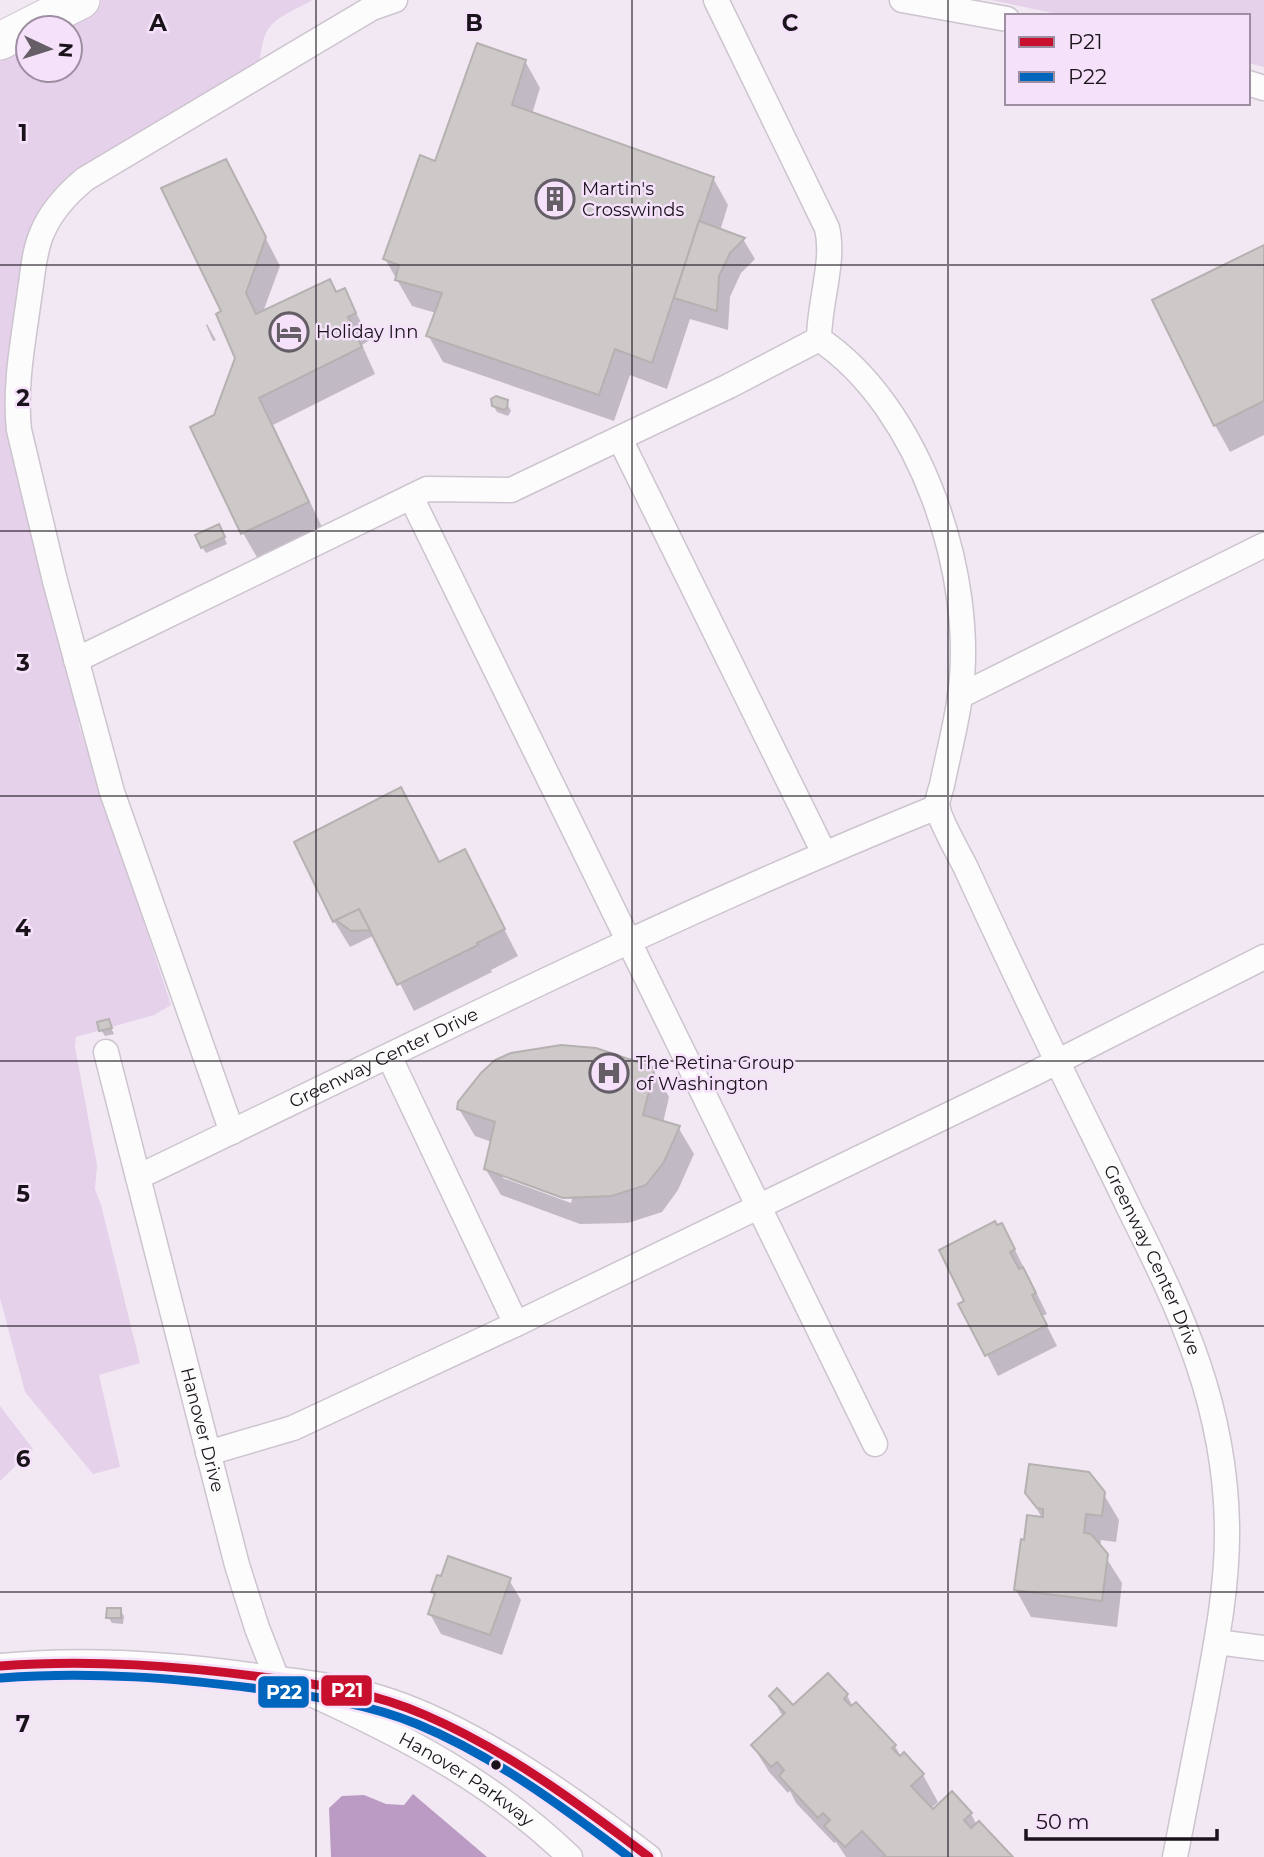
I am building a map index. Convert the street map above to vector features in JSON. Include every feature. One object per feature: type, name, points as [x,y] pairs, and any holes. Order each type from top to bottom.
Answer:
[{"type":"highway","points":[[0,19],[29,0]]},
{"type":"highway","points":[[0,41],[81,0]]},
{"type":"street","points":[[232,1132],[112,792],[76,660],[25,456],[17,412],[17,388],[26,322],[41,234],[60,204],[86,179],[372,8],[395,0]]},
{"type":"street","points":[[716,0],[827,228],[829,254],[820,309],[819,339]]},
{"type":"street","points":[[902,0],[1005,19]]},
{"type":"street","points":[[76,660],[427,489],[511,490],[620,439],[819,339]]},
{"type":"street","points":[[819,339],[843,356],[883,404],[908,443],[948,540],[959,588],[962,660],[960,696],[937,807]]},
{"type":"street","points":[[620,439],[824,853]]},
{"type":"street","points":[[411,497],[874,1444]]},
{"type":"street","points":[[960,696],[1264,545]]},
{"type":"street","name":"Greenway Center Drive","points":[[138,1177],[630,941],[824,853],[937,807],[1057,1062],[1168,1284],[1189,1334],[1217,1427],[1224,1476],[1226,1565],[1217,1642],[1175,1857]]},
{"type":"street","points":[[208,1453],[293,1428],[516,1324],[1057,1062],[1264,957]]},
{"type":"street","name":"Hanover Drive","points":[[106,1052],[208,1453],[257,1628],[277,1679]]},
{"type":"street","points":[[389,1056],[516,1324]]},
{"type":"street","points":[[1217,1642],[1264,1648]]},
{"type":"street","name":"Hanover Parkway","points":[[0,1666],[56,1662],[208,1668],[338,1688],[391,1701],[464,1733],[524,1769],[603,1821],[649,1857]]},
{"type":"street","name":"Hanover Parkway","points":[[277,1679],[366,1718],[474,1779],[519,1811],[570,1857]]},
{"type":"shaded area","points":[[81,0],[313,0],[285,15],[269,28],[262,46],[258,77],[60,204],[17,389],[76,660],[79,725],[171,1005],[154,1015],[76,1037],[75,1047],[97,1165],[95,1189],[140,1363],[99,1375],[120,1467],[93,1474],[25,1392],[0,1298],[0,57],[14,47],[14,84],[84,84],[84,14],[60,14]]},
{"type":"shaded area","points":[[991,0],[1264,0],[1264,67],[1250,64],[1250,14],[1057,14]]},
{"type":"shaded area","points":[[0,1406],[33,1449],[0,1481]]},
{"type":"shaded area","points":[[413,1794],[487,1857],[331,1857],[329,1808],[342,1796],[364,1795],[386,1804],[404,1805]]},
{"type":"building","name":"Martin's Crosswinds","points":[[477,43],[526,60],[512,105],[714,177],[652,363],[615,349],[599,395],[426,336],[442,293],[395,280],[399,265],[383,259],[420,155],[435,161]]},
{"type":"building","name":"Holiday Inn","points":[[226,159],[266,237],[246,293],[256,314],[330,279],[336,292],[345,288],[356,313],[348,317],[362,347],[259,398],[309,502],[241,534],[190,427],[214,415],[235,358],[216,314],[221,311],[161,188]]},
{"type":"building","points":[[699,221],[745,238],[730,253],[719,276],[717,311],[674,298]]},
{"type":"building","points":[[1264,245],[1264,401],[1214,426],[1152,300]]},
{"type":"building","points":[[496,396],[508,400],[507,408],[504,410],[492,406],[491,399]]},
{"type":"building","points":[[219,524],[225,537],[201,548],[195,535]]},
{"type":"building","points":[[401,787],[439,862],[465,849],[505,929],[397,985],[359,909],[333,922],[294,842]]},
{"type":"building","points":[[359,909],[370,930],[351,931],[336,920]]},
{"type":"building","points":[[109,1019],[112,1028],[99,1031],[97,1022]]},
{"type":"building","points":[[561,1045],[596,1048],[655,1068],[643,1115],[680,1126],[664,1162],[646,1185],[612,1196],[563,1198],[484,1169],[495,1122],[457,1109],[458,1102],[495,1060],[511,1053]]},
{"type":"building","points":[[995,1221],[997,1225],[1002,1223],[1015,1249],[1010,1252],[1019,1269],[1023,1267],[1036,1293],[1032,1295],[1047,1325],[985,1356],[958,1304],[964,1301],[939,1250]]},
{"type":"building","points":[[1029,1464],[1089,1472],[1105,1492],[1102,1516],[1086,1514],[1084,1533],[1091,1534],[1108,1554],[1102,1601],[1014,1590],[1027,1515],[1043,1517],[1043,1509],[1037,1508],[1025,1493]]},
{"type":"building","points":[[448,1556],[511,1578],[490,1635],[428,1614],[435,1593],[431,1592],[437,1575],[441,1576]]},
{"type":"building","points":[[107,1608],[121,1608],[121,1618],[106,1618]]},
{"type":"building","points":[[828,1673],[848,1694],[844,1699],[851,1706],[856,1702],[896,1745],[892,1748],[900,1756],[904,1752],[924,1774],[911,1786],[933,1809],[952,1791],[972,1813],[964,1820],[971,1828],[979,1821],[1013,1857],[882,1857],[885,1855],[862,1831],[845,1847],[824,1826],[830,1820],[823,1813],[818,1818],[779,1776],[784,1770],[777,1762],[771,1767],[751,1745],[785,1713],[769,1696],[777,1688],[793,1705]]},
{"type":"transit line","name":"P21","points":[[0,1666],[68,1663],[203,1670],[310,1684],[387,1701],[455,1729],[513,1761],[649,1857]]},
{"type":"transit line","name":"P22","points":[[1,1678],[68,1675],[167,1679],[305,1695],[380,1711],[446,1737],[501,1767],[629,1857]]},
{"type":"place","name":"Martin's Crosswinds","points":[[555,199]]},
{"type":"place","name":"Holiday Inn","points":[[289,332]]},
{"type":"place","name":"The Retina Group of Washington","points":[[609,1073]]}]
